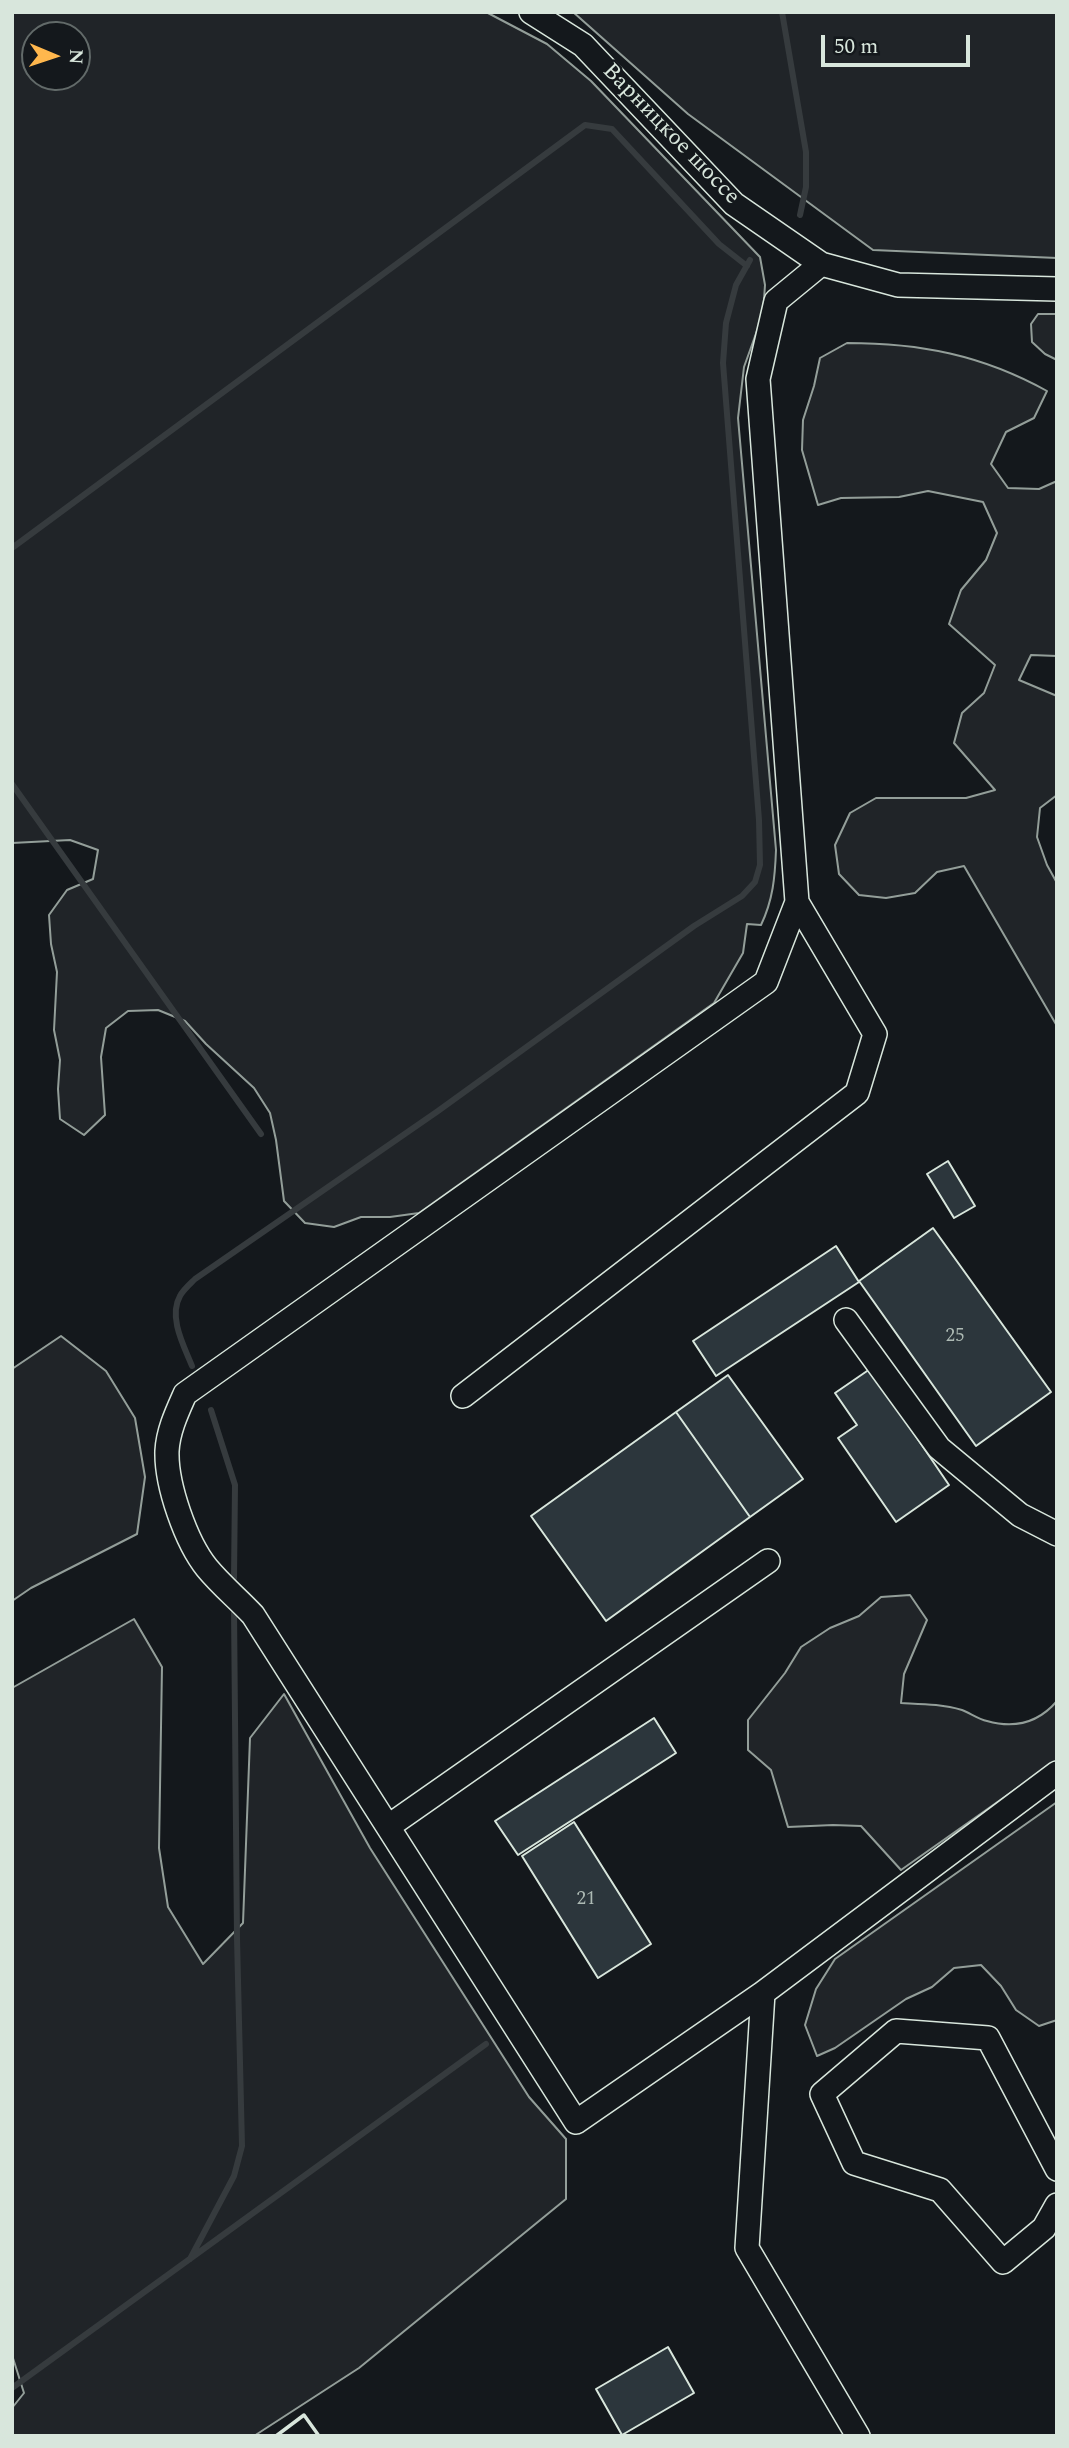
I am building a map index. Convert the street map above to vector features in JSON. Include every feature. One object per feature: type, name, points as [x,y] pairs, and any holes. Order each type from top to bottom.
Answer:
[{"type":"street","name":"Варницкое шоссе","points":[[531,12],[583,45],[734,204],[821,264],[898,285],[1057,289]]},
{"type":"street","points":[[821,264],[776,301],[758,380],[797,902],[766,982],[185,1394],[173,1421],[167,1451],[177,1510],[189,1540],[207,1568],[253,1615],[576,2122],[763,1993],[1057,1773]]},
{"type":"street","points":[[463,1396],[857,1093],[875,1034],[797,902]]},
{"type":"street","points":[[846,1320],[939,1448],[1020,1515],[1057,1534]]},
{"type":"street","points":[[389,1826],[768,1561]]},
{"type":"street","points":[[763,1993],[747,2248],[858,2436]]},
{"type":"street","points":[[1057,2169],[988,2038],[896,2031],[822,2094],[855,2163],[940,2190],[1003,2262],[1044,2228],[1057,2205]]},
{"type":"shaded area","points":[[12,12],[486,12],[547,44],[591,81],[760,257],[765,285],[763,314],[744,367],[738,418],[776,850],[771,897],[761,925],[747,924],[743,953],[714,1003],[419,1213],[361,1217],[334,1227],[305,1223],[284,1201],[270,1113],[254,1088],[185,1021],[158,1010],[128,1011],[106,1028],[101,1057],[105,1115],[84,1135],[60,1119],[60,1060],[54,1030],[57,972],[49,915],[67,890],[93,879],[98,850],[70,840],[12,843]]},
{"type":"shaded area","points":[[573,12],[1057,12],[1057,258],[873,250],[688,114]]},
{"type":"shaded area","points":[[1038,314],[1057,314],[1057,360],[1045,354],[1032,342],[1031,324]]},
{"type":"shaded area","points":[[847,343],[900,345],[950,353],[999,368],[1047,391],[1034,418],[1006,432],[991,464],[1008,488],[1039,489],[1057,481],[1057,656],[1031,655],[1019,680],[1057,696],[1057,795],[1040,808],[1037,837],[1057,883],[1057,1026],[964,866],[937,872],[915,893],[886,898],[859,895],[839,874],[835,845],[850,813],[876,798],[966,798],[995,790],[954,743],[962,713],[984,693],[995,665],[949,624],[961,590],[986,560],[997,533],[983,502],[928,491],[899,497],[841,498],[818,505],[802,450],[803,420],[820,358]]},
{"type":"shaded area","points":[[61,1336],[106,1371],[135,1418],[145,1477],[137,1534],[31,1588],[12,1601],[12,1369]]},
{"type":"shaded area","points":[[910,1595],[927,1620],[904,1674],[901,1703],[954,1708],[984,1720],[1017,1724],[1034,1719],[1057,1701],[1057,1760],[901,1870],[861,1826],[788,1827],[771,1770],[748,1750],[748,1720],[785,1673],[801,1647],[830,1628],[859,1616],[881,1597]]},
{"type":"shaded area","points":[[134,1619],[162,1667],[159,1848],[168,1907],[203,1964],[243,1923],[250,1738],[284,1694],[370,1848],[529,2097],[566,2139],[566,2199],[359,2368],[254,2436],[12,2436],[12,2408],[24,2393],[12,2355],[12,1688]]},
{"type":"shaded area","points":[[1057,1802],[1057,2020],[1039,2026],[1016,2010],[1001,1986],[981,1965],[954,1968],[932,1987],[906,1999],[835,2048],[817,2056],[805,2025],[816,1989],[835,1959]]},
{"type":"building","points":[[948,1161],[975,1206],[954,1218],[927,1174]]},
{"type":"building","points":[[933,1228],[1051,1392],[976,1446],[859,1281]]},
{"type":"building","points":[[836,1246],[859,1282],[716,1376],[693,1341]]},
{"type":"building","points":[[870,1369],[949,1485],[896,1522],[838,1438],[857,1425],[835,1393]]},
{"type":"building","points":[[728,1375],[803,1479],[750,1517],[676,1412]]},
{"type":"building","points":[[676,1412],[750,1517],[606,1621],[531,1516]]},
{"type":"building","points":[[654,1718],[676,1753],[518,1855],[495,1821]]},
{"type":"building","points":[[574,1822],[651,1944],[598,1978],[522,1856]]},
{"type":"building","points":[[668,2347],[694,2393],[622,2435],[596,2389]]},
{"type":"waterway","points":[[782,12],[806,152],[806,187],[800,215]]},
{"type":"waterway","points":[[12,548],[585,125],[612,129],[719,244],[747,266]]},
{"type":"waterway","points":[[192,1366],[178,1331],[176,1313],[180,1296],[195,1279],[438,1111],[694,926],[742,896],[755,882],[760,865],[759,820],[723,363],[726,323],[736,285],[750,260]]},
{"type":"waterway","points":[[12,784],[261,1134]]},
{"type":"waterway","points":[[211,1410],[235,1485],[234,1578]]},
{"type":"waterway","points":[[190,2259],[234,2176],[242,2146],[234,1609]]},
{"type":"waterway","points":[[12,2388],[486,2044]]},
{"type":"wall","points":[[276,2436],[304,2415],[319,2436]]}]
